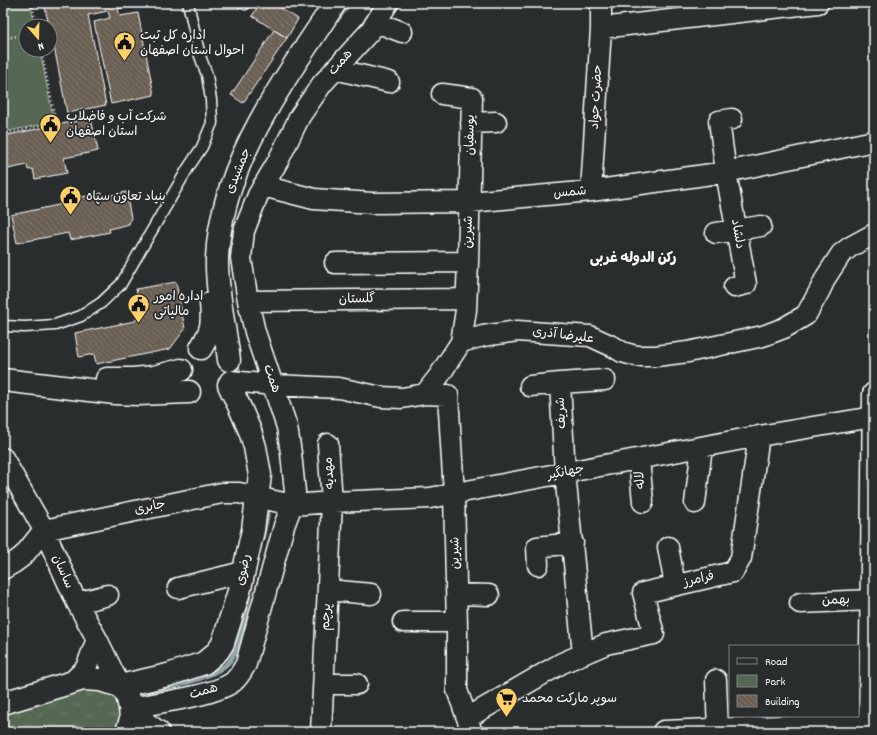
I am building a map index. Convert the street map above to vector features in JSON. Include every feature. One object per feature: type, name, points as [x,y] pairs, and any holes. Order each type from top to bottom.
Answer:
[{"type":"street","name":"جمشیدی","points":[[229,376],[217,259],[220,232],[226,202],[230,186],[256,130],[310,31],[320,3]]},
{"type":"street","name":"جمشیدی","points":[[201,348],[208,337],[212,325],[208,261],[210,233],[216,201],[245,132],[256,110],[310,31],[335,3]]},
{"type":"street","name":"همت","points":[[130,708],[201,694],[221,688],[232,682],[240,674],[246,664],[284,526],[295,492],[287,427],[255,332],[248,301],[241,258],[244,230],[258,195],[278,161],[300,116],[322,84],[371,30],[388,3]]},
{"type":"street","name":"حضرت جواد","points":[[591,191],[601,3]]},
{"type":"street","points":[[600,28],[818,3]]},
{"type":"street","points":[[376,22],[402,32]]},
{"type":"street","points":[[335,69],[389,82]]},
{"type":"street","name":"یوسفیان","points":[[442,94],[472,98],[470,202]]},
{"type":"street","name":"دلشاد","points":[[732,119],[719,121],[726,172],[746,284],[734,287]]},
{"type":"street","points":[[471,123],[496,122]]},
{"type":"street","name":"شمس","points":[[263,186],[314,199],[372,203],[470,202],[591,191],[726,172],[874,141]]},
{"type":"street","name":"شیرین","points":[[461,342],[466,310],[470,202]]},
{"type":"street","points":[[716,233],[760,226]]},
{"type":"street","name":"علیرضا آذری","points":[[461,342],[483,336],[516,331],[590,336],[622,352],[636,356],[656,356],[688,352],[763,336],[784,328],[806,315],[826,276],[841,254],[850,247],[874,234]]},
{"type":"street","name":"شیرین","points":[[335,263],[468,262]]},
{"type":"street","name":"گلستان","points":[[248,301],[466,299]]},
{"type":"street","points":[[229,376],[274,385],[339,388],[381,397],[402,398],[425,394],[439,376],[461,342]]},
{"type":"street","points":[[201,348],[217,350],[224,354],[229,376],[218,395],[211,398],[203,398],[189,392],[181,378],[183,362],[194,351],[201,348]]},
{"type":"street","points":[[3,369],[9,368],[115,393],[138,394],[189,392]]},
{"type":"street","points":[[3,380],[70,382],[95,378],[133,379],[154,377],[181,370]]},
{"type":"street","name":"رضوی","points":[[120,686],[168,676],[204,663],[212,658],[223,643],[228,630],[240,588],[253,530],[260,475],[255,447],[229,376]]},
{"type":"street","points":[[560,383],[605,380]]},
{"type":"street","name":"شریف","points":[[530,386],[560,383],[565,473]]},
{"type":"street","name":"شیرین","points":[[425,394],[448,395],[454,494],[457,594],[457,690],[470,725]]},
{"type":"street","points":[[664,732],[870,728],[874,538],[874,394]]},
{"type":"street","name":"جهانگیر","points":[[257,496],[292,505],[430,498],[759,436],[873,417]]},
{"type":"street","name":"فرامرز","points":[[470,725],[562,663],[606,644],[654,634],[643,593],[733,572],[741,558],[759,436]]},
{"type":"street","name":"مهدیه","points":[[328,444],[332,502]]},
{"type":"street","points":[[694,503],[702,447]]},
{"type":"street","name":"ساسان","points":[[3,458],[44,530],[76,603],[97,639],[120,686]]},
{"type":"street","name":"لاله","points":[[639,459],[643,502]]},
{"type":"street","points":[[565,473],[583,654]]},
{"type":"street","name":"جابری","points":[[44,530],[222,492],[239,492],[257,496]]},
{"type":"street","name":"پرچم","points":[[321,732],[332,502]]},
{"type":"street","points":[[3,568],[23,556],[44,530]]},
{"type":"street","points":[[538,564],[537,547],[573,543]]},
{"type":"street","points":[[668,547],[675,585]]},
{"type":"street","points":[[178,588],[243,572]]},
{"type":"street","points":[[328,590],[371,594]]},
{"type":"street","points":[[457,594],[489,595]]},
{"type":"street","points":[[76,603],[108,595]]},
{"type":"street","name":"بهمن","points":[[800,603],[872,600]]},
{"type":"street","points":[[403,622],[457,622]]},
{"type":"street","points":[[73,681],[86,668],[97,639]]},
{"type":"street","points":[[3,703],[73,681],[90,678],[110,682],[120,686],[127,695],[131,718],[127,732]]},
{"type":"street","points":[[716,680],[718,730]]},
{"type":"street","points":[[324,684],[356,684]]},
{"type":"street","points":[[130,708],[158,732]]},
{"type":"lane","points":[[3,326],[25,327],[55,325],[81,316],[101,303],[121,284],[188,168],[202,147],[212,123],[211,100],[207,75],[200,56],[188,3]]},
{"type":"path","points":[[32,3],[35,18]]},
{"type":"path","points":[[3,39],[18,36]]},
{"type":"path","points":[[3,134],[56,123],[43,58]]},
{"type":"green space","points":[[3,3],[30,3],[33,18],[18,18],[18,58],[42,58],[54,122],[3,132]]},
{"type":"green space","points":[[73,681],[120,686],[127,732],[3,732],[3,703]]},
{"type":"building","name":"اداره کل ثبت احوال استان اصفهان","points":[[44,3],[133,3],[133,5],[118,9],[120,16],[138,13],[154,95],[111,104],[94,22],[110,18],[108,11],[88,15],[106,105],[67,113],[56,58],[58,58],[58,18],[47,18]]},
{"type":"building","points":[[260,3],[273,3],[298,19],[287,38],[252,16]]},
{"type":"building","points":[[291,3],[303,3],[300,8]]},
{"type":"building","points":[[274,30],[287,38],[243,103],[231,95]]},
{"type":"building","name":"شرکت آب و فاضلاب استان اصفهان","points":[[91,118],[98,151],[64,158],[67,173],[35,179],[33,169],[28,170],[27,165],[3,170],[3,136]]},
{"type":"building","name":"بنیاد تعاون سپاه","points":[[126,192],[131,218],[129,224],[109,229],[110,232],[70,240],[68,233],[17,243],[11,215],[63,204],[61,201],[102,193],[102,197]]},
{"type":"building","points":[[176,282],[185,329],[170,349],[96,364],[94,354],[79,357],[75,333],[135,321],[141,313],[136,289]]},
{"type":"waterway","points":[[337,20],[349,3]]},
{"type":"waterway","points":[[236,360],[240,378]]},
{"type":"waterway","points":[[262,539],[267,517],[267,504]]},
{"type":"waterway","points":[[148,692],[192,681],[214,673],[230,661],[234,655],[240,637],[250,590]]},
{"type":"place","name":"اداره کل ثبت احوال استان اصفهان","points":[[125,62]]},
{"type":"place","name":"شرکت آب و فاضلاب استان اصفهان","points":[[50,144]]},
{"type":"place","name":"بنیاد تعاون سپاه","points":[[71,216]]},
{"type":"place","name":"اداره امور مالیاتی","points":[[138,324]]},
{"type":"place","name":"سوپر مارکت محمد","points":[[507,718]]},
{"type":"district","name":"رکن الدوله غربی","points":[[633,259]]}]
